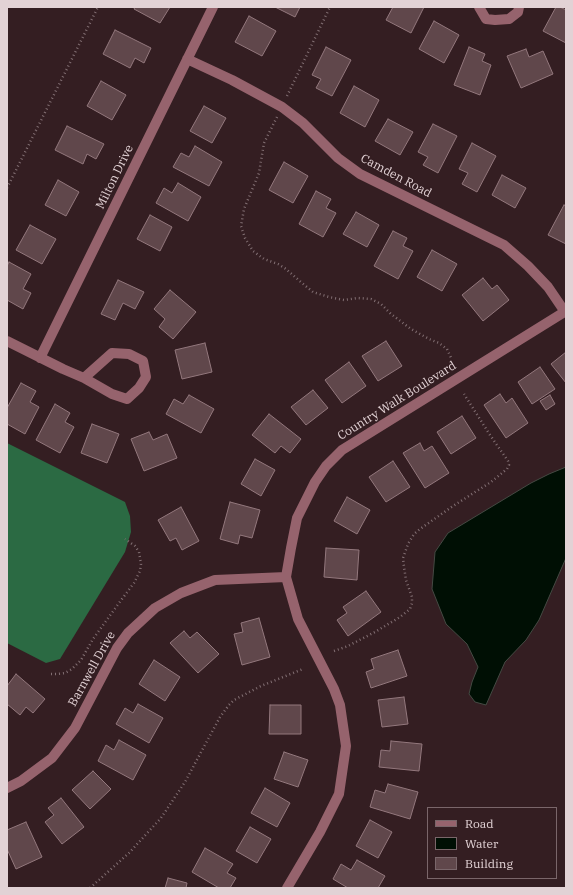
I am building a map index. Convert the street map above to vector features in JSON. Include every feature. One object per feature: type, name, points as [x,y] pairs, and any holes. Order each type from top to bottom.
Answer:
[{"type":"street","name":"Milton Drive","points":[[40,358],[213,7]]},
{"type":"street","points":[[479,7],[486,19],[495,20],[509,19],[518,12],[519,7]]},
{"type":"street","name":"Camden Road","points":[[187,59],[232,80],[282,107],[303,123],[338,158],[360,174],[504,245],[528,266],[548,287],[565,311]]},
{"type":"street","name":"Country Walk Boulevard","points":[[287,888],[320,832],[339,794],[346,746],[340,705],[334,689],[298,619],[286,577],[290,548],[298,518],[315,482],[326,466],[342,450],[565,311]]},
{"type":"street","points":[[7,341],[63,370],[84,378],[112,394],[127,399],[139,388],[146,377],[143,361],[130,354],[112,353],[84,378]]},
{"type":"street","name":"Barnwell Drive","points":[[7,788],[21,781],[52,758],[75,728],[117,648],[128,633],[155,608],[181,592],[215,580],[286,577]]},
{"type":"path","points":[[7,188],[98,7]]},
{"type":"path","points":[[286,98],[330,7]]},
{"type":"path","points":[[278,115],[264,143],[260,173],[244,209],[241,226],[245,238],[253,251],[264,259],[278,264],[286,269],[313,292],[344,300],[358,298],[371,299],[381,304],[391,314],[412,329],[429,339],[439,342],[447,348],[452,360]]},
{"type":"path","points":[[334,651],[348,646],[375,632],[410,609],[412,597],[406,580],[403,558],[408,544],[414,534],[507,470],[509,465],[508,461],[464,394]]},
{"type":"path","points":[[51,674],[65,673],[72,669],[81,660],[93,639],[134,583],[140,571],[141,564],[135,546],[125,539]]},
{"type":"path","points":[[90,888],[129,853],[161,818],[185,782],[220,717],[229,705],[234,700],[261,686],[303,669]]},
{"type":"green space","points":[[7,443],[125,502],[130,516],[131,532],[125,552],[60,659],[46,663],[7,643]]},
{"type":"water","points":[[566,467],[566,558],[539,620],[526,640],[505,662],[486,705],[475,702],[469,694],[478,667],[467,644],[446,624],[432,589],[435,552],[448,533],[531,483]]},
{"type":"building","points":[[135,7],[170,7],[160,23],[134,9]]},
{"type":"building","points":[[275,7],[300,7],[295,17]]},
{"type":"building","points":[[393,7],[424,7],[411,33],[386,20]]},
{"type":"building","points":[[556,7],[566,10],[566,43],[543,31]]},
{"type":"building","points":[[249,16],[276,31],[262,56],[235,42]]},
{"type":"building","points":[[434,21],[459,35],[444,63],[419,49]]},
{"type":"building","points":[[115,30],[151,48],[144,63],[135,58],[130,68],[103,54]]},
{"type":"building","points":[[326,47],[351,60],[332,96],[316,88],[321,79],[312,75]]},
{"type":"building","points":[[469,47],[485,54],[482,61],[491,65],[480,95],[454,85]]},
{"type":"building","points":[[526,49],[529,57],[543,51],[553,74],[521,88],[507,56]]},
{"type":"building","points":[[101,81],[126,95],[112,120],[87,106]]},
{"type":"building","points":[[354,86],[379,100],[365,127],[340,113]]},
{"type":"building","points":[[204,106],[226,118],[212,143],[190,131]]},
{"type":"building","points":[[388,119],[413,132],[400,155],[375,141]]},
{"type":"building","points":[[433,124],[457,136],[438,173],[423,165],[428,157],[418,152]]},
{"type":"building","points":[[67,126],[104,144],[96,159],[87,154],[83,164],[55,150]]},
{"type":"building","points":[[472,143],[496,156],[477,192],[462,184],[468,173],[459,169]]},
{"type":"building","points":[[195,146],[222,162],[209,186],[173,167],[181,153],[189,157]]},
{"type":"building","points":[[284,162],[308,176],[293,203],[269,190]]},
{"type":"building","points":[[502,175],[526,188],[515,208],[492,195]]},
{"type":"building","points":[[58,180],[79,192],[66,216],[45,205]]},
{"type":"building","points":[[178,183],[201,197],[188,221],[156,203],[164,188],[172,193]]},
{"type":"building","points":[[316,191],[331,199],[326,208],[336,213],[323,237],[299,224]]},
{"type":"building","points":[[564,205],[566,206],[566,244],[548,235]]},
{"type":"building","points":[[356,212],[379,225],[367,247],[343,234]]},
{"type":"building","points":[[150,215],[172,227],[160,251],[137,239]]},
{"type":"building","points":[[30,225],[56,239],[42,264],[16,250]]},
{"type":"building","points":[[393,231],[407,238],[403,246],[413,251],[398,279],[374,266]]},
{"type":"building","points":[[432,250],[457,264],[442,291],[417,277]]},
{"type":"building","points":[[9,262],[31,274],[23,289],[31,293],[23,309],[7,300],[7,266]]},
{"type":"building","points":[[483,278],[492,289],[497,285],[509,300],[483,321],[462,295]]},
{"type":"building","points":[[118,280],[144,292],[135,309],[123,303],[115,320],[101,314]]},
{"type":"building","points":[[170,290],[196,312],[173,339],[159,327],[165,319],[154,309]]},
{"type":"building","points":[[386,341],[402,366],[378,381],[362,356]]},
{"type":"building","points":[[205,343],[212,372],[182,379],[175,350]]},
{"type":"building","points":[[566,352],[566,383],[551,364]]},
{"type":"building","points":[[349,362],[366,386],[342,403],[325,380]]},
{"type":"building","points":[[540,367],[555,389],[532,404],[518,382]]},
{"type":"building","points":[[21,383],[36,391],[30,402],[39,407],[25,434],[7,424],[7,408]]},
{"type":"building","points":[[313,390],[328,408],[306,425],[291,407]]},
{"type":"building","points":[[500,394],[506,403],[512,398],[528,423],[506,438],[484,405]]},
{"type":"building","points":[[189,395],[214,409],[201,433],[166,414],[174,399],[183,404]]},
{"type":"building","points":[[550,395],[555,404],[546,410],[540,401]]},
{"type":"building","points":[[55,404],[70,413],[65,422],[74,427],[60,453],[36,440]]},
{"type":"building","points":[[269,414],[301,439],[290,453],[281,446],[275,453],[252,435]]},
{"type":"building","points":[[462,416],[476,438],[451,454],[437,432]]},
{"type":"building","points":[[92,424],[119,434],[107,463],[81,453]]},
{"type":"building","points":[[149,432],[153,440],[167,434],[177,458],[144,471],[131,439]]},
{"type":"building","points":[[420,443],[424,451],[432,446],[449,473],[425,488],[403,453]]},
{"type":"building","points":[[255,459],[275,470],[261,496],[241,484]]},
{"type":"building","points":[[393,461],[410,487],[386,502],[369,477]]},
{"type":"building","points":[[347,497],[370,510],[357,534],[334,521]]},
{"type":"building","points":[[230,502],[260,510],[252,538],[240,535],[238,544],[220,539]]},
{"type":"building","points":[[181,507],[199,541],[182,550],[176,538],[170,541],[158,520]]},
{"type":"building","points":[[326,548],[359,550],[357,580],[324,577]]},
{"type":"building","points":[[366,591],[381,612],[348,636],[337,620],[347,613],[343,607]]},
{"type":"building","points":[[259,618],[270,657],[242,665],[234,634],[243,632],[241,623]]},
{"type":"building","points":[[184,631],[190,638],[197,632],[219,654],[198,673],[170,643]]},
{"type":"building","points":[[398,650],[407,676],[371,688],[366,672],[374,669],[371,659]]},
{"type":"building","points":[[154,660],[180,677],[165,701],[139,684]]},
{"type":"building","points":[[16,674],[45,699],[33,713],[26,707],[20,715],[7,704],[7,686]]},
{"type":"building","points":[[404,697],[408,724],[382,727],[378,700]]},
{"type":"building","points":[[138,704],[163,718],[149,743],[116,724],[125,708],[133,713]]},
{"type":"building","points":[[270,705],[301,705],[301,734],[269,734]]},
{"type":"building","points":[[119,740],[146,755],[133,780],[98,761],[106,745],[114,750]]},
{"type":"building","points":[[391,741],[422,744],[419,771],[379,767],[381,750],[390,751]]},
{"type":"building","points":[[284,752],[308,760],[298,787],[274,779]]},
{"type":"building","points":[[93,771],[111,789],[90,809],[72,790]]},
{"type":"building","points":[[388,784],[418,792],[410,819],[370,807],[375,790],[385,793]]},
{"type":"building","points":[[265,788],[290,803],[277,827],[251,813]]},
{"type":"building","points":[[61,798],[84,827],[62,844],[45,822],[54,815],[48,808]]},
{"type":"building","points":[[370,820],[392,832],[378,858],[356,846]]},
{"type":"building","points":[[26,822],[42,857],[16,869],[7,849],[7,830]]},
{"type":"building","points":[[250,827],[271,839],[257,863],[236,851]]},
{"type":"building","points":[[205,848],[233,864],[227,873],[236,878],[230,888],[219,888],[192,872]]},
{"type":"building","points":[[357,860],[385,876],[378,888],[348,888],[333,879],[341,864],[351,870]]},
{"type":"building","points":[[168,878],[187,883],[186,888],[165,888]]}]
